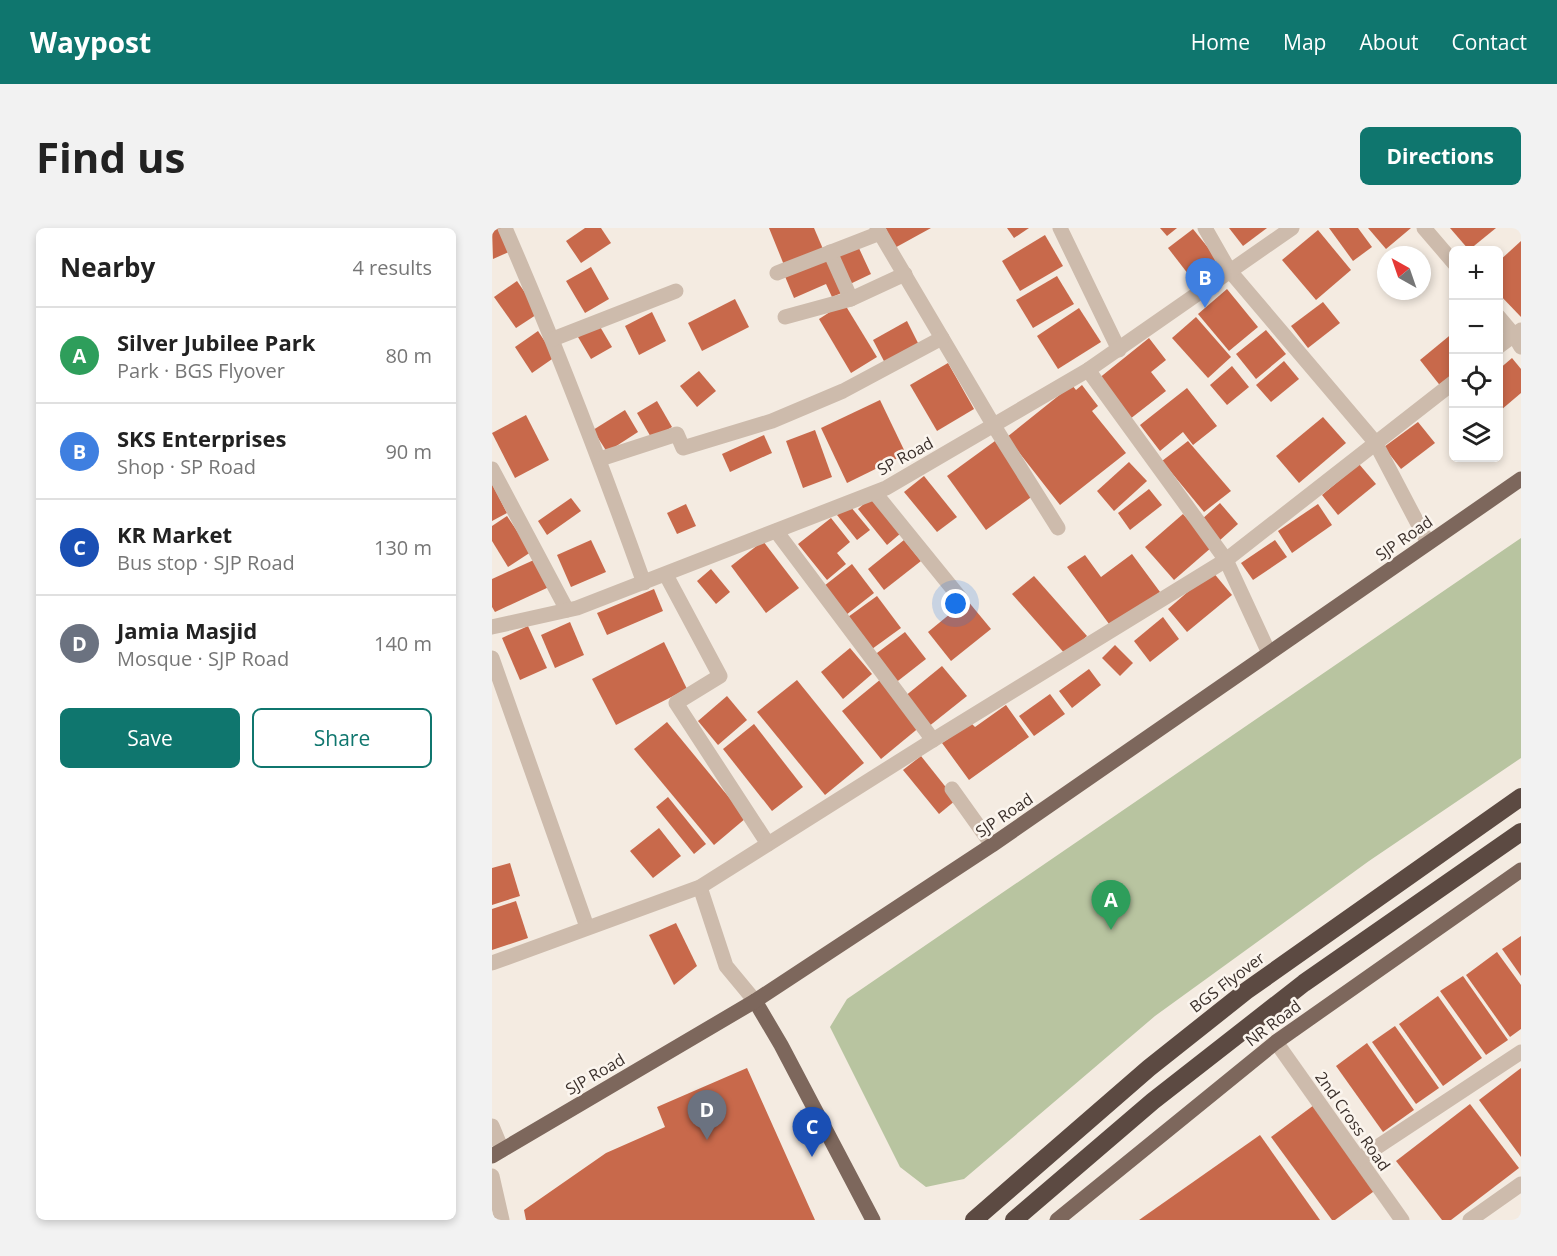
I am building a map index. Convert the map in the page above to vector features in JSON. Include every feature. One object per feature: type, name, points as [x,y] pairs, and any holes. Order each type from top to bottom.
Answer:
[{"type":"highway","name":"BGS Flyover","points":[[974,1220],[1149,1068],[1246,991],[1521,797]]},
{"type":"highway","points":[[1014,1220],[1153,1101],[1304,982],[1521,832]]},
{"type":"main road","name":"SJP Road","points":[[497,1153],[755,1001],[992,845],[1521,478]]},
{"type":"main road","name":"NR Road","points":[[1057,1220],[1276,1042],[1521,870]]},
{"type":"main road","points":[[755,1001],[781,1045],[873,1220]]},
{"type":"street","points":[[505,228],[553,339],[600,459],[644,583]]},
{"type":"street","points":[[1060,228],[1119,350]]},
{"type":"street","points":[[1205,228],[1229,270],[1375,442],[1428,543]]},
{"type":"street","name":"SP Road","points":[[492,627],[567,610],[666,575],[875,493],[1088,370],[1292,228]]},
{"type":"street","points":[[1424,228],[1449,257]]},
{"type":"street","points":[[777,273],[879,231],[994,426],[1058,528]]},
{"type":"street","points":[[830,252],[851,299]]},
{"type":"street","points":[[784,317],[851,299],[905,274]]},
{"type":"street","points":[[553,339],[676,291]]},
{"type":"street","points":[[1503,321],[1519,337],[1503,345]]},
{"type":"street","points":[[600,459],[677,434],[683,448],[772,421],[843,391],[942,338]]},
{"type":"street","points":[[1088,370],[1226,560],[1269,653]]},
{"type":"street","points":[[492,963],[700,887],[933,740],[1226,560],[1449,386]]},
{"type":"street","points":[[492,469],[567,610]]},
{"type":"street","points":[[875,493],[961,599]]},
{"type":"street","points":[[776,531],[933,740]]},
{"type":"street","points":[[666,575],[720,676],[676,703],[768,844]]},
{"type":"street","points":[[492,658],[587,927]]},
{"type":"street","points":[[952,789],[992,845]]},
{"type":"street","points":[[700,887],[726,966],[755,1001]]},
{"type":"street","name":"2nd Cross Road","points":[[1276,1042],[1402,1220]]},
{"type":"street","points":[[1359,1159],[1521,1052]]},
{"type":"street","points":[[492,1126],[497,1153]]},
{"type":"street","points":[[492,1176],[502,1220]]},
{"type":"street","points":[[1470,1220],[1521,1184]]},
{"type":"green space","points":[[1521,538],[1521,758],[1369,861],[1155,1016],[964,1179],[926,1187],[900,1167],[830,1027],[847,999]]},
{"type":"building","points":[[492,228],[501,228],[511,251],[493,259]]},
{"type":"building","points":[[585,228],[601,228],[611,243],[581,263],[566,241]]},
{"type":"building","points":[[769,228],[814,228],[823,249],[784,265]]},
{"type":"building","points":[[879,228],[931,228],[891,250]]},
{"type":"building","points":[[1007,228],[1029,228],[1014,238]]},
{"type":"building","points":[[1160,228],[1177,228],[1167,236]]},
{"type":"building","points":[[1229,228],[1267,228],[1243,246]]},
{"type":"building","points":[[1329,228],[1358,228],[1372,247],[1353,261]]},
{"type":"building","points":[[1368,228],[1411,228],[1390,246],[1383,246]]},
{"type":"building","points":[[1450,228],[1496,228],[1474,246],[1466,246]]},
{"type":"building","points":[[1193,229],[1218,260],[1192,279],[1168,248]]},
{"type":"building","points":[[1318,230],[1351,270],[1316,300],[1282,260]]},
{"type":"building","points":[[1045,235],[1063,266],[1020,291],[1002,261]]},
{"type":"building","points":[[1521,241],[1521,317],[1503,298],[1503,257]]},
{"type":"building","points":[[857,244],[871,274],[850,284],[836,254]]},
{"type":"building","points":[[827,255],[844,292],[832,297],[826,284],[794,298],[784,274]]},
{"type":"building","points":[[591,267],[609,299],[585,313],[566,281]]},
{"type":"building","points":[[1057,276],[1074,304],[1033,328],[1016,300]]},
{"type":"building","points":[[517,281],[539,313],[516,328],[494,297]]},
{"type":"building","points":[[1227,289],[1258,327],[1229,351],[1198,314]]},
{"type":"building","points":[[735,299],[749,327],[702,351],[688,323]]},
{"type":"building","points":[[1323,302],[1340,323],[1308,348],[1291,326]]},
{"type":"building","points":[[844,303],[877,357],[851,373],[819,319]]},
{"type":"building","points":[[1079,308],[1101,342],[1058,369],[1037,336]]},
{"type":"building","points":[[652,312],[666,341],[639,355],[625,326]]},
{"type":"building","points":[[1196,317],[1231,357],[1208,378],[1172,338]]},
{"type":"building","points":[[907,321],[920,347],[886,365],[873,340]]},
{"type":"building","points":[[599,325],[612,347],[591,359],[578,337]]},
{"type":"building","points":[[1266,330],[1286,354],[1256,379],[1236,354]]},
{"type":"building","points":[[538,331],[555,357],[532,373],[515,347]]},
{"type":"building","points":[[1449,336],[1449,382],[1442,388],[1420,360]]},
{"type":"building","points":[[1149,338],[1166,360],[1151,372],[1166,391],[1130,419],[1098,379]]},
{"type":"building","points":[[1512,358],[1521,369],[1521,393],[1503,408],[1503,408],[1503,366]]},
{"type":"building","points":[[1284,361],[1299,379],[1271,402],[1256,385]]},
{"type":"building","points":[[948,363],[974,409],[937,431],[910,385]]},
{"type":"building","points":[[1232,366],[1249,387],[1227,405],[1210,385]]},
{"type":"building","points":[[699,371],[716,391],[697,407],[680,386]]},
{"type":"building","points":[[1072,385],[1076,390],[1082,385],[1098,406],[1092,411],[1126,453],[1060,505],[1007,437]]},
{"type":"building","points":[[1187,388],[1217,426],[1193,445],[1183,432],[1160,451],[1140,425]]},
{"type":"building","points":[[880,400],[906,454],[847,483],[821,428]]},
{"type":"building","points":[[657,401],[672,427],[652,439],[637,413]]},
{"type":"building","points":[[625,410],[638,432],[607,452],[593,430]]},
{"type":"building","points":[[526,415],[549,460],[515,478],[492,433]]},
{"type":"building","points":[[1323,417],[1346,443],[1299,483],[1276,456]]},
{"type":"building","points":[[1418,422],[1435,443],[1401,469],[1384,447]]},
{"type":"building","points":[[815,430],[832,477],[803,488],[786,441]]},
{"type":"building","points":[[764,435],[772,453],[730,472],[722,454]]},
{"type":"building","points":[[995,441],[1034,495],[986,530],[947,476]]},
{"type":"building","points":[[1188,441],[1231,491],[1204,512],[1162,461]]},
{"type":"building","points":[[1129,462],[1147,481],[1114,511],[1097,491]]},
{"type":"building","points":[[1359,464],[1376,484],[1338,515],[1322,495]]},
{"type":"building","points":[[924,476],[957,517],[937,532],[904,492]]},
{"type":"building","points":[[492,484],[507,513],[492,521]]},
{"type":"building","points":[[1149,489],[1162,505],[1130,530],[1118,513]]},
{"type":"building","points":[[872,497],[901,533],[887,545],[858,509]]},
{"type":"building","points":[[571,498],[581,511],[547,535],[538,521]]},
{"type":"building","points":[[1220,503],[1238,524],[1219,541],[1201,520]]},
{"type":"building","points":[[686,504],[696,526],[677,534],[667,513]]},
{"type":"building","points":[[1318,504],[1332,525],[1292,553],[1278,531]]},
{"type":"building","points":[[850,506],[870,530],[857,540],[837,515]]},
{"type":"building","points":[[1183,514],[1212,547],[1174,580],[1145,547]]},
{"type":"building","points":[[507,516],[531,552],[508,567],[492,541],[492,526]]},
{"type":"building","points":[[831,518],[850,542],[837,553],[846,564],[827,580],[798,544]]},
{"type":"building","points":[[591,540],[606,572],[571,587],[557,555]]},
{"type":"building","points":[[904,540],[921,561],[884,590],[868,569]]},
{"type":"building","points":[[1275,540],[1287,557],[1253,580],[1241,563]]},
{"type":"building","points":[[763,541],[799,588],[766,613],[731,566]]},
{"type":"building","points":[[1132,554],[1160,592],[1112,628],[1067,567],[1085,555],[1101,577]]},
{"type":"building","points":[[536,559],[549,587],[495,612],[492,607],[492,579]]},
{"type":"building","points":[[852,564],[874,593],[846,615],[824,586]]},
{"type":"building","points":[[711,569],[730,592],[716,604],[697,581]]},
{"type":"building","points":[[1212,571],[1232,595],[1187,632],[1168,609]]},
{"type":"building","points":[[1034,576],[1087,636],[1066,655],[1012,594]]},
{"type":"building","points":[[654,589],[663,611],[607,635],[597,613]]},
{"type":"building","points":[[877,596],[901,628],[872,649],[848,617]]},
{"type":"building","points":[[967,600],[991,629],[951,661],[928,632]]},
{"type":"building","points":[[1163,617],[1179,639],[1150,662],[1134,641]]},
{"type":"building","points":[[570,622],[584,655],[555,668],[541,635]]},
{"type":"building","points":[[528,626],[547,668],[520,680],[502,638]]},
{"type":"building","points":[[905,632],[926,659],[894,684],[873,656]]},
{"type":"building","points":[[664,642],[687,689],[616,725],[592,679]]},
{"type":"building","points":[[1115,645],[1133,663],[1120,676],[1102,658]]},
{"type":"building","points":[[850,648],[872,674],[843,699],[821,672]]},
{"type":"building","points":[[942,666],[967,696],[928,727],[904,697]]},
{"type":"building","points":[[1089,669],[1101,685],[1072,708],[1059,691]]},
{"type":"building","points":[[881,679],[921,726],[881,759],[842,711]]},
{"type":"building","points":[[797,680],[864,763],[825,795],[757,712]]},
{"type":"building","points":[[1050,694],[1065,714],[1034,736],[1019,716]]},
{"type":"building","points":[[727,696],[747,720],[718,745],[698,721]]},
{"type":"building","points":[[1006,705],[1029,737],[969,780],[942,743],[971,723],[975,727]]},
{"type":"building","points":[[667,722],[746,818],[714,845],[634,749]]},
{"type":"building","points":[[754,724],[803,787],[772,811],[723,749]]},
{"type":"building","points":[[921,756],[956,800],[939,814],[903,770]]},
{"type":"building","points":[[668,797],[706,844],[694,854],[656,807]]},
{"type":"building","points":[[659,828],[681,856],[653,878],[630,851]]},
{"type":"building","points":[[510,863],[520,896],[492,905],[492,868]]},
{"type":"building","points":[[516,901],[528,938],[492,950],[492,909]]},
{"type":"building","points":[[676,923],[697,966],[674,985],[649,935]]},
{"type":"building","points":[[1521,936],[1521,976],[1502,949]]},
{"type":"building","points":[[1497,952],[1521,985],[1521,1029],[1510,1037],[1466,975]]},
{"type":"building","points":[[1463,976],[1508,1040],[1486,1055],[1440,991]]},
{"type":"building","points":[[1438,996],[1482,1058],[1443,1086],[1399,1024]]},
{"type":"building","points":[[1395,1026],[1439,1088],[1416,1104],[1372,1042]]},
{"type":"building","points":[[1367,1043],[1414,1110],[1383,1132],[1336,1066]]},
{"type":"building","points":[[747,1068],[815,1220],[526,1220],[524,1210],[606,1153],[665,1127],[657,1107]]},
{"type":"building","points":[[1521,1068],[1521,1157],[1479,1100]]},
{"type":"building","points":[[1470,1104],[1519,1168],[1451,1220],[1442,1220],[1396,1161]]},
{"type":"building","points":[[1314,1105],[1377,1189],[1335,1220],[1332,1220],[1271,1137]]},
{"type":"building","points":[[1260,1135],[1320,1220],[1139,1220]]},
{"type":"place","name":"SKS Enterprises","points":[[1205,308]]},
{"type":"place","name":"Silver Jubilee Park","points":[[1111,930]]},
{"type":"place","name":"Jamia Masjid","points":[[707,1140]]},
{"type":"place","name":"KR Market","points":[[812,1157]]}]
